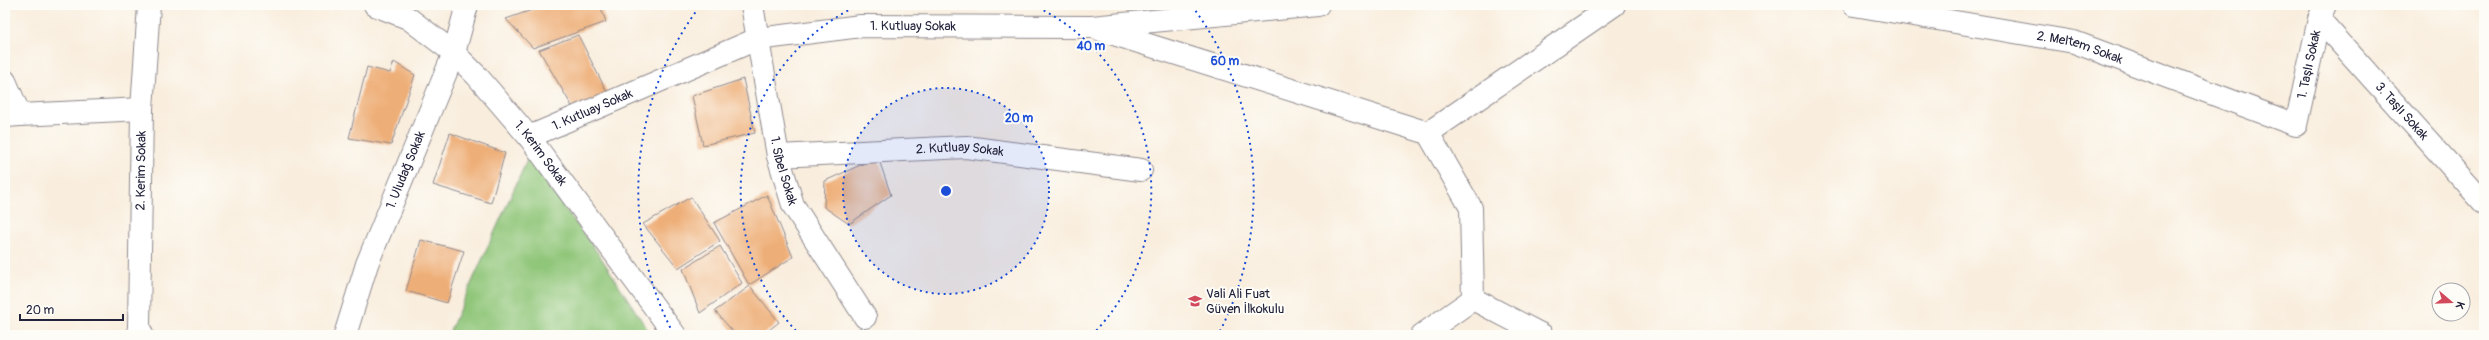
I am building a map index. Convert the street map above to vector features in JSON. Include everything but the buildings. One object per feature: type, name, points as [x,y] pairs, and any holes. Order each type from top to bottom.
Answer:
[{"type":"street","name":"2. Kerim Sokak","points":[[142,335],[139,327],[142,109],[149,5]]},
{"type":"street","name":"1. Kerim Sokak","points":[[375,5],[408,18],[454,53],[477,76],[529,137],[675,335]]},
{"type":"street","name":"1. Uludağ Sokak","points":[[346,335],[367,264],[454,53],[467,5]]},
{"type":"street","name":"1. Sibel Sokak","points":[[752,5],[778,156],[793,205],[865,317]]},
{"type":"street","name":"1. Kutluay Sokak","points":[[529,137],[757,39],[861,26],[1092,27],[1318,5]]},
{"type":"street","points":[[1428,132],[1614,5]]},
{"type":"street","name":"2. Meltem Sokak","points":[[1854,5],[2074,42],[2296,125]]},
{"type":"street","name":"1. Taşlı Sokak","points":[[2296,125],[2322,12]]},
{"type":"street","name":"3. Taşlı Sokak","points":[[2322,12],[2484,203]]},
{"type":"street","points":[[1092,27],[1428,132],[1471,208],[1473,299]]},
{"type":"street","points":[[5,81],[12,116],[142,109]]},
{"type":"street","name":"2. Kutluay Sokak","points":[[778,156],[966,147],[1141,170]]},
{"type":"street","points":[[1422,335],[1473,299]]},
{"type":"street","points":[[1473,299],[1542,335]]},
{"type":"green space","points":[[528,158],[600,256],[651,335],[448,335]]},
{"type":"place","name":"Vali Ali Fuat Güven İlkokulu","points":[[1195,301]]}]
